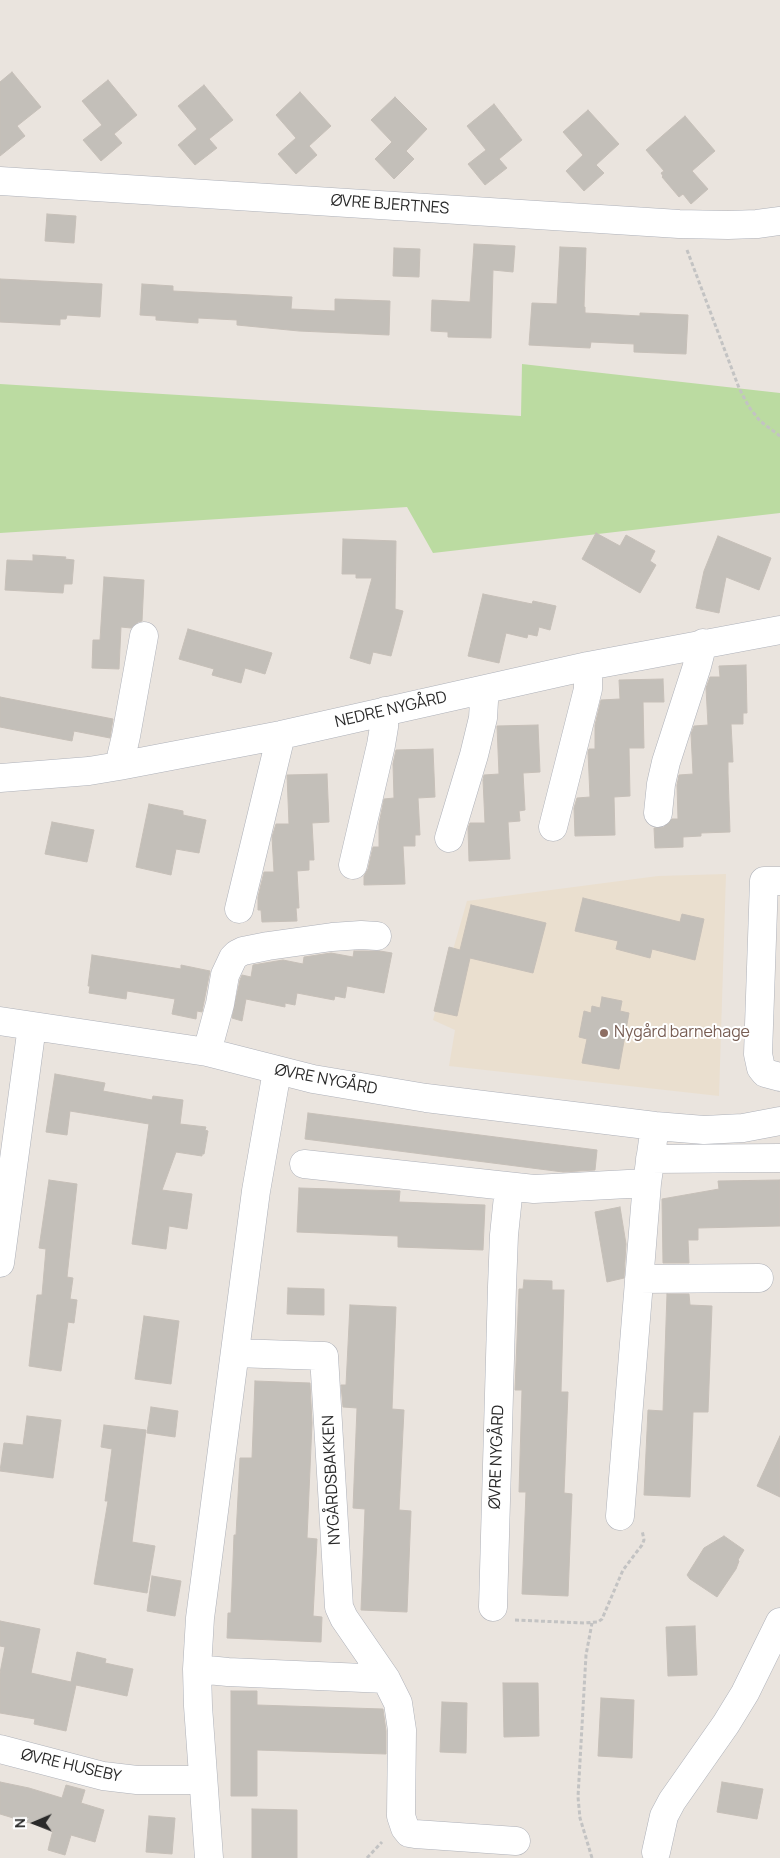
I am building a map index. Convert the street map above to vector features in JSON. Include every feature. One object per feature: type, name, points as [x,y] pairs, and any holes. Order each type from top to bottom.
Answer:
[{"type":"street","name":"ØVRE BJERTNES","points":[[0,181],[685,224],[738,225],[780,221]]},
{"type":"street","name":"NEDRE NYGÅRD","points":[[0,778],[89,771],[119,766],[281,735],[588,666],[780,630]]},
{"type":"street","points":[[119,766],[144,636]]},
{"type":"street","points":[[658,813],[661,784],[666,762],[703,644]]},
{"type":"street","points":[[553,827],[588,689],[588,666]]},
{"type":"street","points":[[449,838],[483,718],[484,701],[480,691]]},
{"type":"street","points":[[353,864],[381,745],[385,712]]},
{"type":"street","points":[[239,908],[281,735]]},
{"type":"street","points":[[780,881],[764,881],[758,1054],[761,1068],[765,1073],[780,1077]]},
{"type":"street","points":[[207,1052],[220,1004],[225,975],[237,954],[268,946],[332,937],[377,936]]},
{"type":"street","name":"ØVRE NYGÅRD","points":[[0,1021],[207,1052],[277,1071],[358,1088],[416,1096],[655,1126],[704,1130],[727,1130],[759,1126],[780,1120]]},
{"type":"street","points":[[0,1263],[32,1026]]},
{"type":"street","points":[[209,1858],[202,1780],[197,1669],[200,1618],[260,1162],[277,1071]]},
{"type":"street","points":[[620,1516],[648,1171],[655,1126]]},
{"type":"street","points":[[304,1164],[534,1189],[648,1171],[780,1158]]},
{"type":"street","name":"ØVRE NYGÅRD","points":[[493,1607],[502,1287],[504,1235],[509,1187]]},
{"type":"street","points":[[639,1279],[759,1278]]},
{"type":"street","name":"NYGÅRDSBAKKEN","points":[[235,1353],[324,1356],[339,1607],[344,1618],[386,1679],[395,1695],[401,1714],[401,1816],[404,1828],[409,1833],[414,1834],[516,1841]]},
{"type":"street","points":[[656,1852],[664,1816],[672,1801],[746,1693],[780,1622]]},
{"type":"street","points":[[197,1669],[386,1679]]},
{"type":"street","name":"ØVRE HUSEBY","points":[[0,1749],[103,1776],[137,1780],[202,1780]]},
{"type":"path","points":[[685,224],[686,247],[739,388],[749,407],[760,421],[780,436]]},
{"type":"path","points":[[493,1607],[516,1620],[592,1623],[602,1619],[623,1570],[644,1540],[640,1527],[620,1516]]},
{"type":"path","points":[[592,1623],[586,1656],[578,1797],[580,1818],[592,1858]]},
{"type":"shaded area","points":[[726,874],[719,1096],[449,1066],[455,1030],[433,1020],[467,901],[658,876]]},
{"type":"green space","points":[[522,364],[780,393],[780,513],[433,553],[407,507],[0,533],[0,384],[521,416]]},
{"type":"building","points":[[12,72],[41,107],[17,126],[25,136],[0,156],[0,82]]},
{"type":"building","points":[[108,80],[137,115],[114,134],[122,143],[101,161],[83,140],[102,125],[82,101]]},
{"type":"building","points":[[204,85],[233,120],[209,139],[217,148],[195,165],[178,145],[197,129],[178,106]]},
{"type":"building","points":[[300,92],[331,126],[309,146],[317,155],[296,174],[278,154],[296,138],[276,115]]},
{"type":"building","points":[[395,97],[427,129],[406,151],[414,159],[394,179],[375,159],[392,142],[371,120]]},
{"type":"building","points":[[494,104],[522,140],[499,159],[507,168],[485,185],[468,164],[486,150],[467,126]]},
{"type":"building","points":[[588,110],[619,144],[596,165],[604,173],[584,191],[566,171],[583,155],[563,132]]},
{"type":"building","points":[[685,116],[715,151],[692,171],[708,189],[691,204],[683,194],[679,197],[662,177],[661,173],[664,171],[646,150]]},
{"type":"building","points":[[47,214],[76,216],[74,243],[45,241]]},
{"type":"building","points":[[474,244],[515,246],[513,272],[493,270],[491,338],[448,337],[448,332],[431,331],[432,300],[470,302]]},
{"type":"building","points":[[560,247],[586,248],[585,313],[640,316],[640,313],[688,315],[686,354],[634,352],[634,344],[591,342],[590,348],[529,345],[532,303],[557,304]]},
{"type":"building","points":[[394,248],[420,249],[419,277],[393,276]]},
{"type":"building","points":[[0,279],[102,284],[100,317],[67,315],[66,319],[60,319],[60,325],[0,322]]},
{"type":"building","points":[[142,284],[173,286],[173,291],[292,297],[291,309],[335,311],[335,299],[390,301],[389,335],[299,331],[237,325],[237,320],[198,318],[198,323],[156,320],[156,316],[140,315]]},
{"type":"building","points":[[596,533],[620,546],[626,535],[655,551],[650,561],[656,565],[640,593],[582,559]]},
{"type":"building","points":[[718,536],[771,558],[759,590],[726,577],[719,613],[696,608],[704,571]]},
{"type":"building","points":[[343,539],[396,541],[395,609],[403,611],[391,656],[373,652],[370,664],[350,658],[372,578],[356,578],[356,574],[342,574]]},
{"type":"building","points":[[33,555],[66,557],[65,559],[74,560],[72,584],[64,584],[63,593],[5,590],[7,560],[33,561]]},
{"type":"building","points":[[104,577],[144,580],[142,621],[131,628],[121,627],[119,669],[92,668],[93,640],[100,640]]},
{"type":"building","points":[[483,594],[532,604],[533,601],[556,606],[550,630],[539,627],[537,636],[528,634],[527,638],[506,633],[499,663],[468,656]]},
{"type":"building","points":[[188,629],[272,653],[265,674],[245,668],[241,683],[212,675],[214,669],[179,659]]},
{"type":"building","points":[[746,665],[747,713],[743,713],[743,724],[731,724],[733,762],[728,762],[730,832],[701,833],[701,836],[683,837],[683,847],[655,848],[654,828],[664,827],[672,819],[678,819],[677,785],[679,775],[693,774],[691,734],[694,726],[708,725],[706,688],[710,677],[720,677],[719,666]]},
{"type":"building","points":[[663,679],[664,702],[643,702],[644,748],[629,748],[630,796],[614,797],[615,835],[575,836],[574,808],[577,798],[590,797],[588,752],[589,749],[595,749],[595,725],[601,700],[620,699],[619,680]]},
{"type":"building","points":[[0,697],[113,719],[110,738],[74,731],[72,741],[0,727]]},
{"type":"building","points":[[538,725],[540,772],[523,773],[525,810],[519,811],[520,821],[508,822],[510,859],[469,861],[468,828],[470,823],[485,823],[484,775],[499,774],[497,726]]},
{"type":"building","points":[[433,749],[435,797],[418,798],[420,835],[415,835],[415,846],[403,846],[405,884],[364,885],[364,876],[368,869],[373,847],[379,847],[379,824],[384,799],[394,798],[393,764],[396,750]]},
{"type":"building","points":[[327,774],[329,822],[312,823],[314,860],[309,860],[309,870],[297,871],[299,908],[296,908],[297,921],[262,922],[261,910],[258,910],[258,897],[264,872],[274,872],[272,837],[276,824],[289,824],[287,775]]},
{"type":"building","points":[[149,804],[183,811],[183,815],[206,820],[199,853],[176,849],[171,875],[136,867]]},
{"type":"building","points":[[52,822],[94,830],[87,862],[45,854]]},
{"type":"building","points":[[583,898],[680,922],[682,914],[704,919],[695,960],[652,949],[650,958],[616,949],[618,941],[575,931]]},
{"type":"building","points":[[471,905],[546,923],[533,973],[470,958],[457,1016],[434,1011],[449,947],[460,950]]},
{"type":"building","points":[[354,951],[392,953],[384,993],[347,986],[345,998],[335,996],[334,1000],[297,993],[295,1005],[285,1003],[285,1007],[246,999],[242,1021],[232,1018],[240,980],[242,975],[251,977],[253,965],[283,960],[303,964],[304,957],[331,953],[353,957]]},
{"type":"building","points":[[92,955],[181,969],[181,965],[210,971],[202,1012],[197,1011],[196,1019],[172,1014],[175,999],[127,991],[126,999],[89,993],[90,986],[88,986]]},
{"type":"building","points":[[602,997],[622,1001],[620,1011],[629,1013],[619,1069],[582,1063],[587,1039],[579,1037],[584,1011],[591,1013],[592,1006],[600,1008]]},
{"type":"building","points":[[55,1074],[105,1083],[103,1091],[152,1100],[153,1096],[183,1100],[180,1124],[206,1127],[205,1130],[208,1131],[204,1154],[202,1156],[176,1152],[162,1190],[192,1194],[187,1229],[169,1226],[166,1249],[132,1244],[149,1124],[70,1111],[67,1135],[46,1132]]},
{"type":"building","points":[[308,1113],[597,1150],[595,1170],[563,1172],[305,1139]]},
{"type":"building","points":[[49,1180],[77,1184],[67,1277],[73,1278],[70,1299],[77,1300],[74,1323],[68,1322],[61,1371],[29,1366],[37,1295],[42,1295],[46,1249],[39,1248]]},
{"type":"building","points":[[780,1180],[780,1226],[698,1228],[698,1240],[688,1240],[689,1263],[663,1263],[662,1199],[719,1189],[718,1181]]},
{"type":"building","points":[[299,1188],[400,1191],[399,1202],[485,1205],[483,1250],[398,1247],[398,1236],[297,1232]]},
{"type":"building","points":[[620,1207],[626,1244],[624,1278],[607,1282],[595,1212]]},
{"type":"building","points":[[524,1280],[552,1281],[552,1290],[564,1290],[561,1392],[568,1392],[564,1493],[572,1494],[568,1596],[522,1594],[526,1492],[519,1492],[522,1390],[515,1390],[519,1289],[523,1289]]},
{"type":"building","points":[[288,1288],[324,1289],[324,1315],[287,1314]]},
{"type":"building","points":[[667,1294],[689,1294],[690,1305],[712,1306],[708,1412],[693,1412],[690,1497],[644,1495],[648,1410],[663,1411]]},
{"type":"building","points":[[350,1305],[396,1307],[392,1409],[404,1410],[399,1510],[411,1511],[407,1612],[361,1610],[365,1509],[353,1508],[357,1408],[343,1407],[341,1385],[346,1385]]},
{"type":"building","points":[[144,1316],[179,1321],[171,1384],[135,1379]]},
{"type":"building","points":[[255,1381],[310,1383],[312,1423],[307,1538],[317,1539],[313,1616],[322,1617],[321,1642],[227,1638],[228,1613],[231,1613],[234,1535],[236,1535],[240,1458],[252,1458]]},
{"type":"building","points":[[151,1407],[178,1411],[175,1437],[147,1433]]},
{"type":"building","points":[[27,1416],[61,1420],[53,1478],[0,1471],[4,1443],[23,1445]]},
{"type":"building","points":[[104,1425],[146,1430],[132,1542],[155,1546],[147,1593],[94,1584],[108,1501],[105,1501],[112,1449],[101,1447]]},
{"type":"building","points":[[780,1436],[780,1497],[757,1486]]},
{"type":"building","points":[[724,1536],[744,1550],[738,1560],[736,1569],[717,1597],[687,1575],[704,1548]]},
{"type":"building","points":[[152,1576],[181,1581],[175,1616],[147,1611]]},
{"type":"building","points":[[0,1621],[40,1629],[31,1673],[71,1682],[77,1652],[106,1659],[105,1663],[133,1669],[127,1696],[76,1685],[66,1731],[34,1724],[35,1719],[0,1713],[0,1673],[5,1647],[0,1646]]},
{"type":"building","points":[[695,1626],[697,1675],[668,1676],[666,1627]]},
{"type":"building","points":[[503,1683],[538,1683],[539,1736],[504,1737]]},
{"type":"building","points":[[231,1691],[257,1691],[257,1705],[383,1709],[386,1731],[386,1754],[257,1750],[257,1796],[231,1796]]},
{"type":"building","points":[[601,1698],[634,1700],[632,1758],[598,1756]]},
{"type":"building","points":[[442,1702],[467,1703],[466,1753],[440,1752]]},
{"type":"building","points":[[0,1782],[62,1798],[66,1785],[85,1790],[81,1803],[104,1810],[95,1842],[71,1835],[65,1855],[48,1850],[53,1830],[0,1814]]},
{"type":"building","points":[[722,1782],[763,1789],[757,1819],[717,1812]]},
{"type":"building","points":[[252,1809],[297,1810],[297,1858],[252,1858]]},
{"type":"building","points":[[149,1816],[175,1818],[172,1854],[146,1852]]},
{"type":"place","name":"Nygård barnehage","points":[[604,1033]]}]
